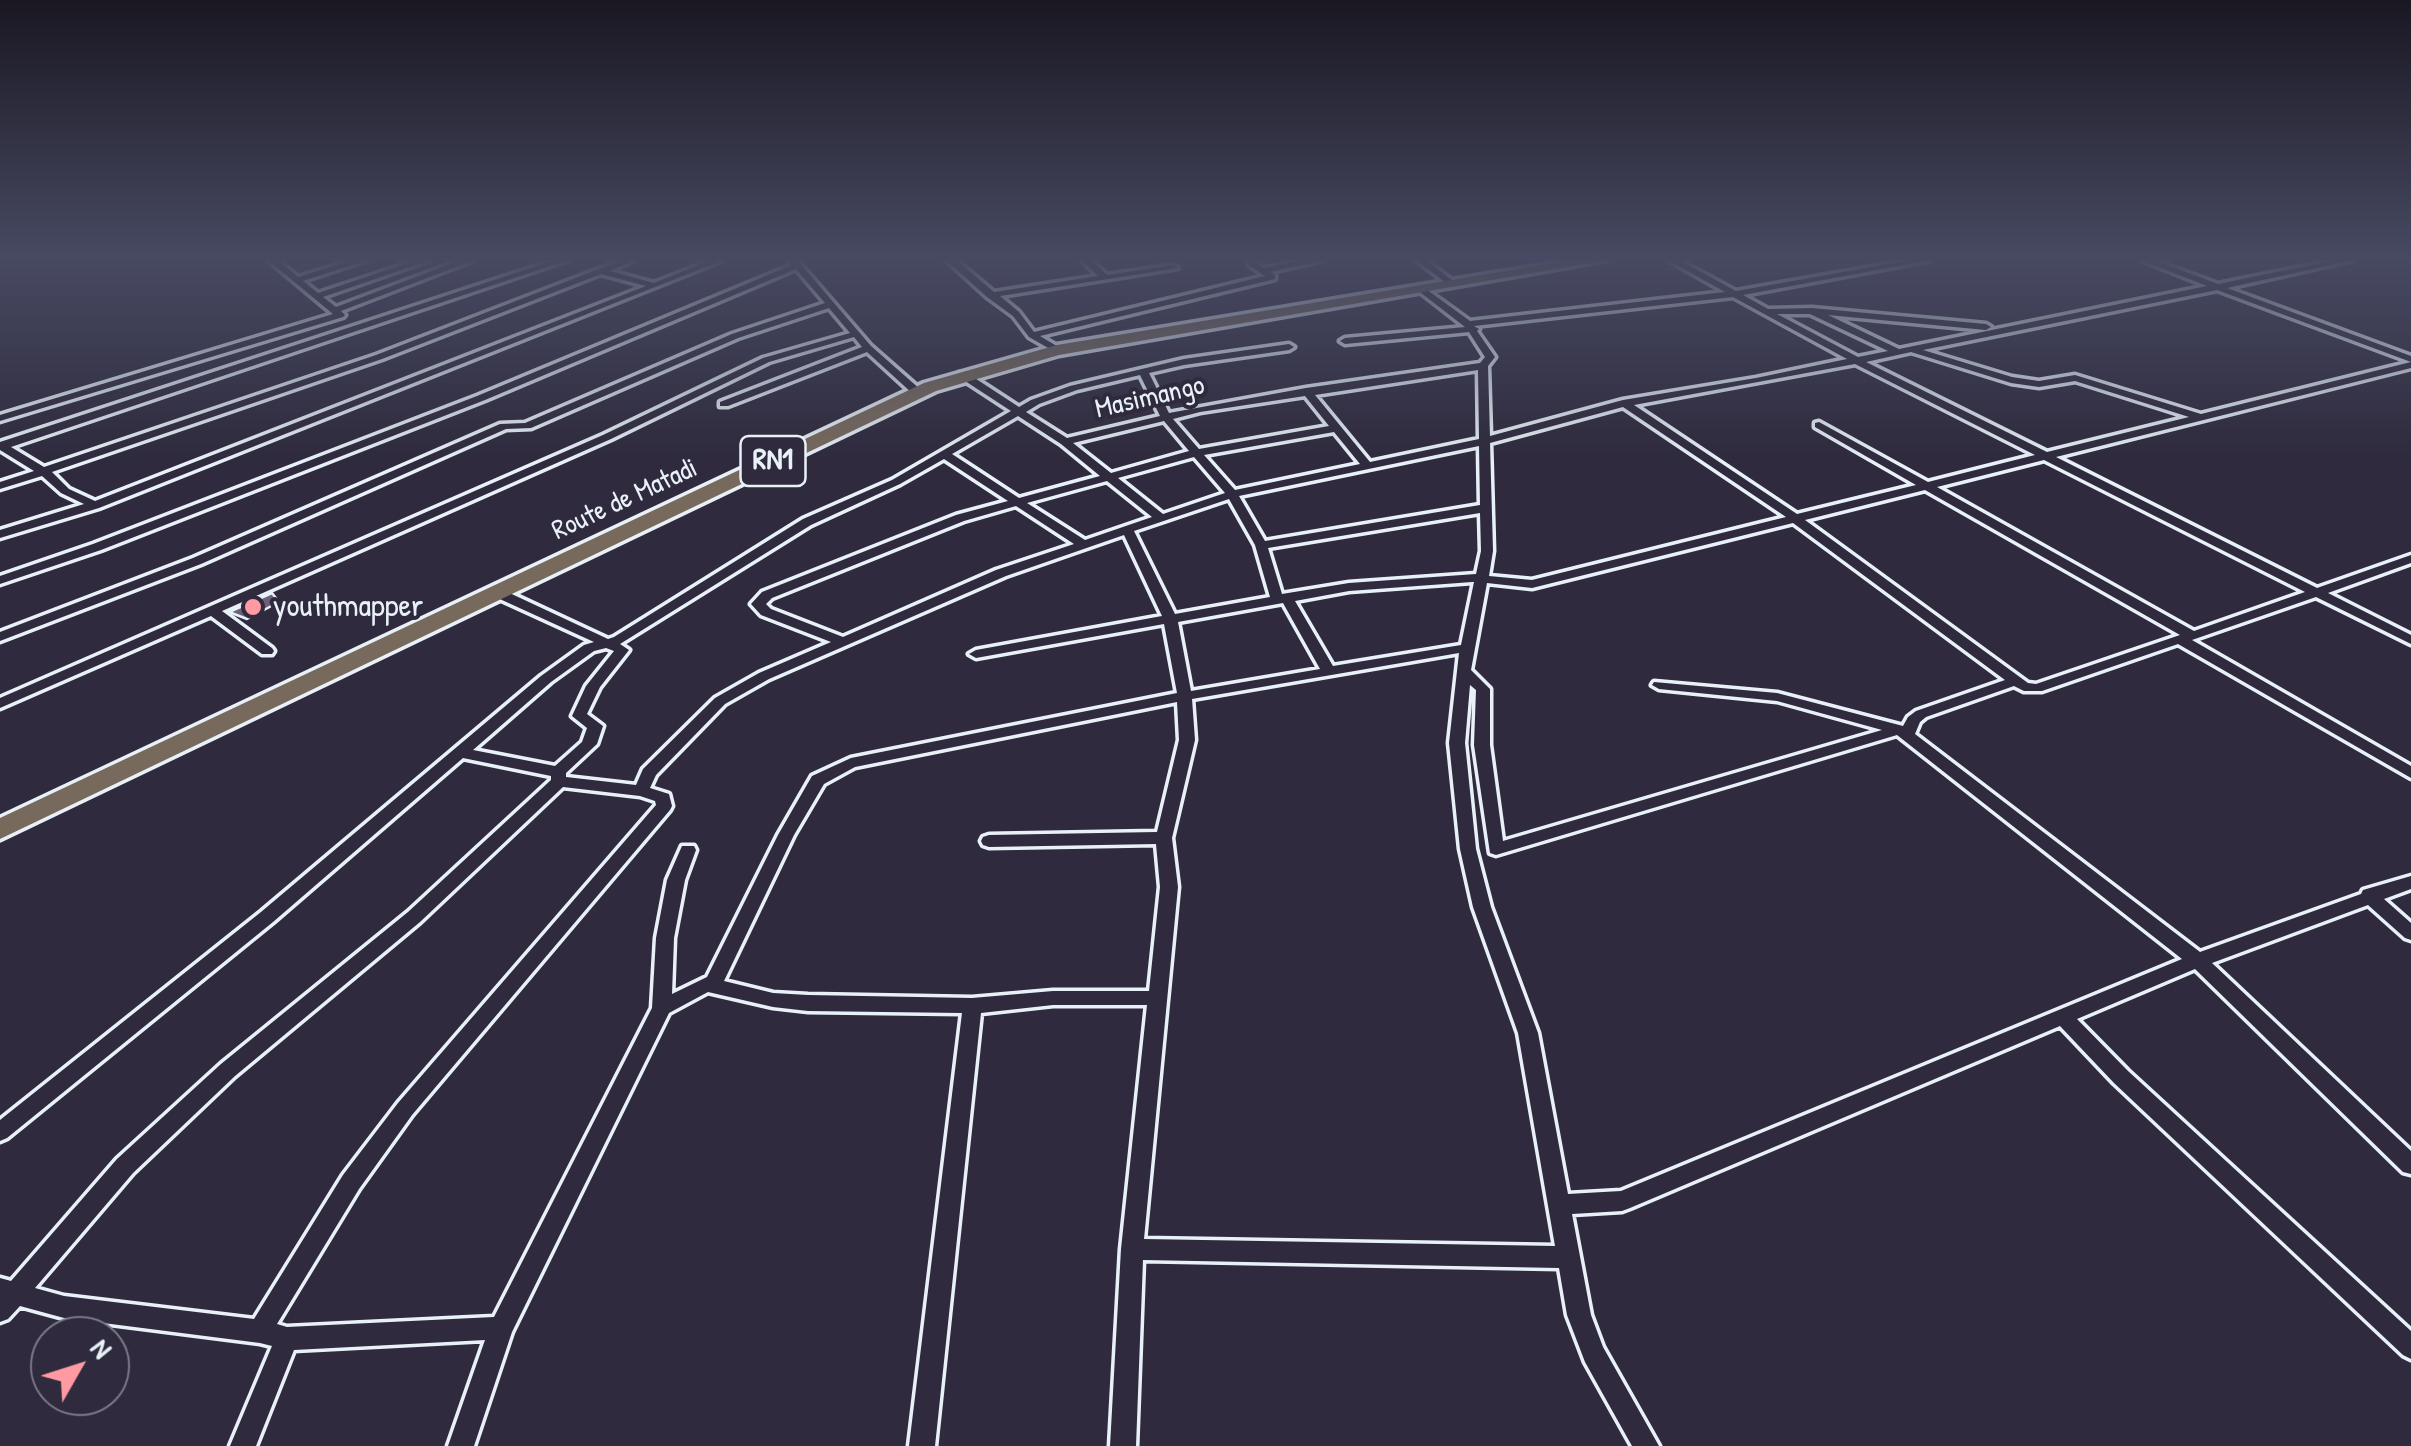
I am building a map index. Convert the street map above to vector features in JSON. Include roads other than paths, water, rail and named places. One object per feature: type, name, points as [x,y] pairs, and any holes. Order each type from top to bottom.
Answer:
[{"type":"highway","name":"Route de Matadi","points":[[0,829],[916,392],[1058,350],[1195,327]]},
{"type":"street","points":[[0,418],[305,327]]},
{"type":"street","points":[[1,445],[359,327]]},
{"type":"street","points":[[0,486],[379,357],[454,327]]},
{"type":"street","points":[[0,534],[95,504],[542,327]]},
{"type":"street","points":[[0,580],[97,547],[464,405],[644,327]]},
{"type":"street","points":[[0,637],[197,562],[504,426],[527,426],[760,327]]},
{"type":"street","points":[[849,327],[916,392]]},
{"type":"street","points":[[1024,327],[1058,350]]},
{"type":"street","points":[[1032,335],[1064,327]]},
{"type":"street","points":[[1346,340],[1466,327]]},
{"type":"street","points":[[1471,327],[1490,357],[1484,366],[1487,551],[1467,648],[1457,743],[1468,850],[1482,907],[1528,1032],[1566,1257],[1594,1354],[1646,1446]]},
{"type":"street","points":[[1797,327],[2411,640]]},
{"type":"street","points":[[1851,327],[1902,350],[2011,380],[2039,384],[2075,378],[2199,417]]},
{"type":"street","points":[[1978,327],[2002,330]]},
{"type":"street","points":[[641,791],[649,773],[720,701],[839,640],[1000,573],[1232,494],[1484,441],[1623,404],[2014,327]]},
{"type":"street","points":[[2323,327],[2411,362]]},
{"type":"street","points":[[0,703],[607,436],[766,360],[855,334]]},
{"type":"street","points":[[724,404],[868,348]]},
{"type":"street","points":[[0,1132],[464,754],[546,679],[589,648],[612,642],[807,522],[848,506],[945,455],[1019,410],[1074,388],[1142,371],[1289,348]]},
{"type":"street","points":[[976,654],[1388,582],[1532,584],[2411,362]]},
{"type":"street","name":"Masimango","points":[[1065,442],[1165,416],[1306,390],[1484,366]]},
{"type":"street","points":[[1142,371],[1165,416],[1232,494],[1261,545],[1281,598],[1329,671]]},
{"type":"street","points":[[964,376],[1065,442],[1162,519]]},
{"type":"street","points":[[1306,390],[1368,466]]},
{"type":"street","points":[[1623,404],[1795,518],[2014,680],[2037,688],[2411,559]]},
{"type":"street","points":[[1819,424],[2411,773]]},
{"type":"street","points":[[839,640],[766,612],[758,604],[766,595],[880,549],[1018,502],[1196,453],[1338,428]]},
{"type":"street","points":[[1,445],[46,473],[65,492],[95,504]]},
{"type":"street","points":[[945,455],[1084,545]]},
{"type":"street","points":[[1261,545],[1486,508]]},
{"type":"street","points":[[1124,1446],[1132,1249],[1169,887],[1164,838],[1187,750],[1185,696],[1170,618],[1128,531]]},
{"type":"street","points":[[0,1311],[7,1290],[138,1154],[228,1070],[414,918],[588,744],[595,726],[579,716],[593,686],[623,654],[612,642],[496,592]]},
{"type":"street","points":[[212,610],[268,651]]},
{"type":"street","points":[[714,984],[786,835],[818,780],[863,760],[1185,696],[1467,648]]},
{"type":"street","points":[[1464,672],[1482,689],[1482,745],[1496,849],[1903,733],[1921,714],[2014,680]]},
{"type":"street","points":[[1659,685],[1777,697],[1903,733],[2197,960],[2411,1165]]},
{"type":"street","points":[[260,1331],[351,1182],[405,1109],[667,802],[641,791],[559,777],[464,754]]},
{"type":"street","points":[[989,841],[1164,838]]},
{"type":"street","points":[[462,1446],[502,1328],[662,1008],[666,938],[676,880],[688,850]]},
{"type":"street","points":[[1558,1205],[1622,1201],[2197,960],[2292,929],[2369,895],[2411,882]]},
{"type":"street","points":[[2369,895],[2411,933]]},
{"type":"street","points":[[662,1008],[692,989],[714,984],[772,1000],[972,1006],[1053,998],[1156,998]]},
{"type":"street","points":[[922,1446],[972,1006]]},
{"type":"street","points":[[2063,1018],[2411,1348]]},
{"type":"street","points":[[1132,1249],[1566,1257]]},
{"type":"street","points":[[7,1290],[64,1307],[260,1331],[287,1339],[502,1328]]},
{"type":"street","points":[[243,1446],[287,1339]]},
{"type":"place","name":"youthmapper","points":[[253,607]]}]
